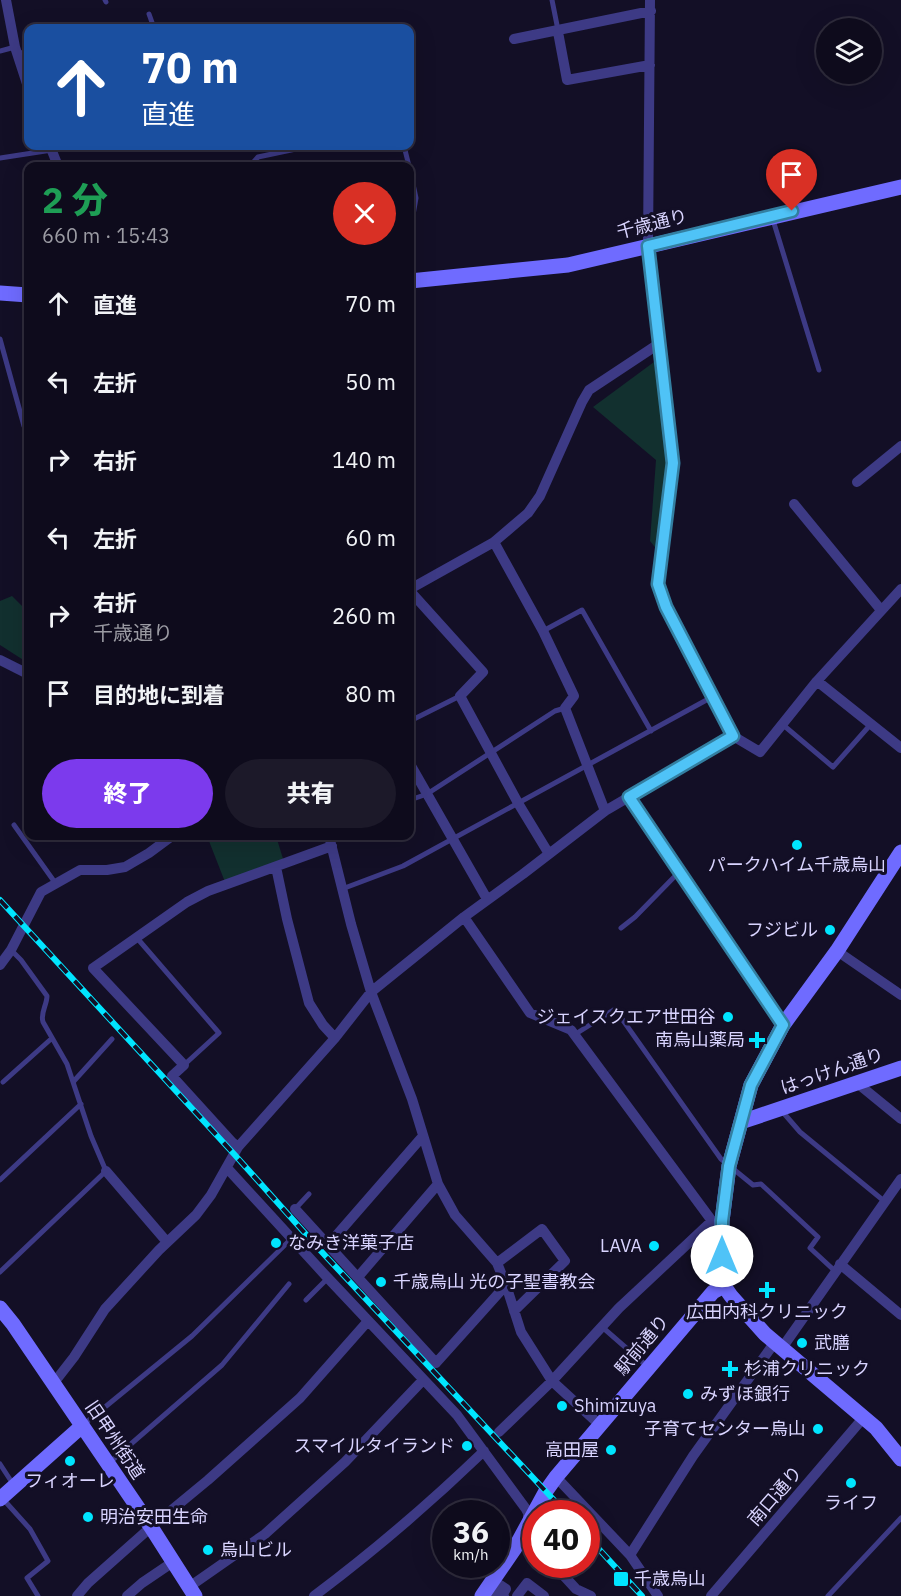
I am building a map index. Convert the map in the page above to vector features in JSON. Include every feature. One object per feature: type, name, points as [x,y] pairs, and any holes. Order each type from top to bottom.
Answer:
[{"type":"street","points":[[514,39],[558,32],[651,6],[648,246],[673,463],[658,584],[666,607],[733,736],[760,752],[817,681],[901,589]]},
{"type":"street","points":[[4,8],[20,51],[24,69]]},
{"type":"street","points":[[558,32],[567,80],[650,65]]},
{"type":"street","name":"千歳通り","points":[[414,281],[556,267],[901,187]]},
{"type":"street","points":[[0,293],[24,295]]},
{"type":"street","points":[[414,588],[494,542],[528,513],[540,496],[589,390],[660,343]]},
{"type":"street","points":[[857,482],[901,446]]},
{"type":"street","points":[[794,504],[881,610]]},
{"type":"street","points":[[494,542],[543,631],[574,696],[565,708],[605,811]]},
{"type":"street","points":[[414,594],[483,672],[460,696],[518,803],[549,854]]},
{"type":"street","points":[[0,660],[24,672]]},
{"type":"street","points":[[817,681],[901,748]]},
{"type":"street","points":[[53,1384],[74,1357],[105,1309],[167,1242],[196,1215],[211,1195],[238,1147],[336,1038],[371,992],[487,899],[605,811],[733,736]]},
{"type":"street","points":[[414,771],[487,899]]},
{"type":"street","points":[[629,797],[783,1025]]},
{"type":"street","points":[[0,965],[11,950],[41,892],[80,870],[125,867],[167,840]]},
{"type":"street","points":[[238,1147],[172,1076],[184,1065],[93,968],[187,902],[208,891],[276,867],[330,841],[371,992],[412,1099],[438,1184],[455,1215],[497,1263],[521,1332],[552,1381],[600,1425]]},
{"type":"street","points":[[901,852],[837,951],[783,1025],[751,1085],[717,1221],[724,1286],[748,1317],[876,1428],[901,1459]]},
{"type":"street","points":[[276,867],[309,1003],[323,1025],[336,1038]]},
{"type":"street","points":[[464,917],[530,1014],[571,1030],[717,1221]]},
{"type":"street","points":[[837,951],[901,995]]},
{"type":"street","name":"はっけん通り","points":[[741,1122],[901,1068]]},
{"type":"street","points":[[857,1083],[901,1119]]},
{"type":"street","points":[[328,1245],[423,1136]]},
{"type":"street","points":[[226,1168],[457,1415],[522,1503]]},
{"type":"street","points":[[106,1171],[167,1242]]},
{"type":"street","points":[[630,1555],[693,1456],[838,1267],[901,1179]]},
{"type":"street","points":[[358,1277],[438,1184]]},
{"type":"street","points":[[295,1209],[436,1363],[506,1285]]},
{"type":"street","points":[[499,1432],[552,1381],[601,1326],[717,1221]]},
{"type":"street","points":[[497,1263],[542,1229],[565,1261],[514,1311]]},
{"type":"street","points":[[838,1267],[901,1315]]},
{"type":"street","name":"駅前通り","points":[[541,1500],[556,1477],[713,1292],[724,1286]]},
{"type":"street","name":"旧甲州街道","points":[[0,1308],[151,1527],[192,1591]]},
{"type":"street","points":[[77,1596],[88,1583],[151,1527],[300,1398],[368,1321]]},
{"type":"street","points":[[192,1591],[264,1534],[345,1462],[423,1380]]},
{"type":"street","name":"南口通り","points":[[711,1596],[864,1418]]},
{"type":"street","points":[[1,1498],[82,1426]]},
{"type":"street","points":[[314,1596],[412,1518],[484,1451]]},
{"type":"street","points":[[556,1477],[630,1555],[658,1596]]},
{"type":"street","points":[[482,1596],[522,1536]]},
{"type":"street","points":[[128,1596],[142,1583],[173,1562]]},
{"type":"street","points":[[566,1578],[576,1589],[591,1596]]},
{"type":"street","points":[[517,1596],[527,1583],[544,1596]]},
{"type":"street","points":[[494,1596],[500,1585],[506,1589],[502,1595],[504,1596]]},
{"type":"lane","points":[[552,0],[558,32]]},
{"type":"lane","points":[[150,14],[153,24]]},
{"type":"lane","points":[[0,51],[20,51]]},
{"type":"lane","points":[[0,158],[41,150]]},
{"type":"lane","points":[[254,162],[258,157],[291,150]]},
{"type":"lane","points":[[414,189],[416,198],[414,209]]},
{"type":"lane","points":[[772,216],[819,370]]},
{"type":"lane","points":[[0,339],[24,426]]},
{"type":"lane","points":[[543,631],[582,610],[651,730]]},
{"type":"lane","points":[[414,719],[460,696]]},
{"type":"lane","points":[[342,889],[403,866],[712,697]]},
{"type":"lane","points":[[414,799],[427,794],[555,711],[565,708]]},
{"type":"lane","points":[[782,724],[833,767],[871,724]]},
{"type":"lane","points":[[14,825],[24,839]]},
{"type":"lane","points":[[25,840],[56,884]]},
{"type":"lane","points":[[621,928],[635,917],[679,872]]},
{"type":"lane","points":[[137,938],[219,1033],[184,1065]]},
{"type":"lane","points":[[0,1272],[106,1171],[91,1136],[68,1064],[51,1039],[41,1017],[47,996],[11,950]]},
{"type":"lane","points":[[574,1035],[615,1009],[721,1159],[753,1185],[761,1184],[818,1237],[810,1248],[838,1267]]},
{"type":"lane","points":[[3,1082],[51,1039]]},
{"type":"lane","points":[[74,1081],[112,1039]]},
{"type":"lane","points":[[0,1180],[81,1104]]},
{"type":"lane","points":[[780,1109],[800,1132],[885,1202]]},
{"type":"lane","points":[[295,1209],[309,1194]]},
{"type":"lane","points":[[82,1426],[192,1336],[292,1238]]},
{"type":"lane","points":[[306,1300],[328,1278]]},
{"type":"lane","points":[[108,1464],[222,1365],[289,1284]]},
{"type":"lane","points":[[601,1326],[649,1368]]},
{"type":"lane","points":[[0,1464],[14,1485]]},
{"type":"lane","points":[[1,1498],[30,1529],[48,1561],[27,1578],[38,1596]]},
{"type":"lane","points":[[828,1596],[901,1518]]},
{"type":"green space","points":[[654,362],[668,465],[658,551],[650,541],[656,460],[593,407]]},
{"type":"green space","points":[[12,596],[24,608],[24,660],[0,645],[0,601]]},
{"type":"green space","points":[[209,840],[277,840],[284,862],[225,882]]},
{"type":"railway","points":[[0,900],[320,1250],[554,1500]]},
{"type":"railway","points":[[600,1550],[642,1596]]},
{"type":"place","name":"パークハイム千歳烏山","points":[[797,845]]},
{"type":"place","name":"フジビル","points":[[830,930]]},
{"type":"place","name":"ジェイスクエア世田谷","points":[[728,1017]]},
{"type":"place","name":"南烏山薬局","points":[[757,1040]]},
{"type":"place","name":"なみき洋菓子店","points":[[276,1243]]},
{"type":"place","name":"LAVA","points":[[654,1246]]},
{"type":"place","name":"千歳烏山 光の子聖書教会","points":[[381,1282]]},
{"type":"place","name":"広田内科クリニック","points":[[767,1290]]},
{"type":"place","name":"武膳","points":[[802,1343]]},
{"type":"place","name":"杉浦クリニック","points":[[730,1369]]},
{"type":"place","name":"みずほ銀行","points":[[688,1394]]},
{"type":"place","name":"Shimizuya","points":[[562,1406]]},
{"type":"place","name":"子育てセンター烏山","points":[[818,1429]]},
{"type":"place","name":"スマイルタイランド","points":[[467,1446]]},
{"type":"place","name":"高田屋","points":[[611,1450]]},
{"type":"place","name":"フィオーレ","points":[[70,1461]]},
{"type":"place","name":"ライフ","points":[[851,1483]]},
{"type":"place","name":"明治安田生命","points":[[88,1517]]},
{"type":"place","name":"烏山ビル","points":[[208,1550]]},
{"type":"place","name":"千歳烏山","points":[[621,1579]]},
{"type":"route","points":[[722,1256],[722,1221],[729,1166],[751,1085],[783,1025],[629,797],[733,736],[666,607],[658,584],[673,463],[648,246],[792,211]]}]
